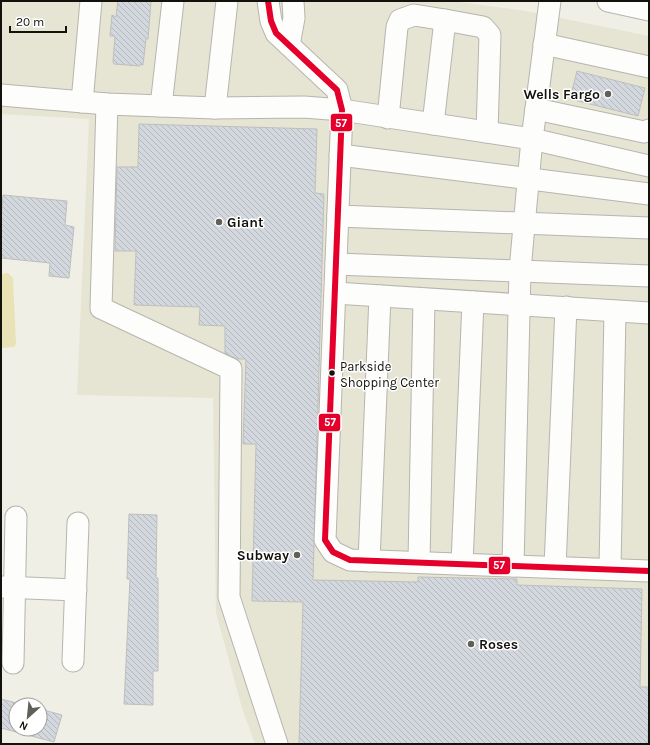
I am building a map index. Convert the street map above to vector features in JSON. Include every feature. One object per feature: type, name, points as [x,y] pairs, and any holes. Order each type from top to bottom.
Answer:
[{"type":"street","points":[[82,102],[91,1]]},
{"type":"street","points":[[161,106],[173,1]]},
{"type":"street","points":[[215,108],[227,1]]},
{"type":"street","points":[[268,1],[271,21],[276,33],[337,90],[342,110],[325,540],[333,552],[350,560],[649,571]]},
{"type":"street","points":[[289,45],[294,18],[293,1]]},
{"type":"street","points":[[513,566],[520,270],[532,139],[550,1]]},
{"type":"street","points":[[608,1],[649,10]]},
{"type":"street","points":[[388,118],[397,27],[400,20],[414,15],[483,27],[490,35],[487,132]]},
{"type":"street","points":[[433,124],[445,20]]},
{"type":"street","points":[[544,44],[649,66]]},
{"type":"street","points":[[1,95],[107,104],[215,108],[304,108],[342,110],[532,139],[649,166]]},
{"type":"street","points":[[107,104],[101,308],[231,369],[229,597],[277,744]]},
{"type":"street","points":[[536,109],[644,132],[649,130]]},
{"type":"street","points":[[340,155],[649,194]]},
{"type":"street","points":[[338,216],[649,228]]},
{"type":"street","points":[[336,264],[649,276]]},
{"type":"street","points":[[335,293],[649,313]]},
{"type":"street","points":[[369,561],[380,296]]},
{"type":"street","points":[[418,562],[424,299]]},
{"type":"street","points":[[462,564],[473,302]]},
{"type":"street","points":[[555,567],[566,307]]},
{"type":"street","points":[[610,569],[615,311]]},
{"type":"street","points":[[13,663],[8,587],[16,517]]},
{"type":"street","points":[[73,661],[78,523]]},
{"type":"street","points":[[8,587],[76,590]]},
{"type":"shaded area","name":"Parkside Shopping Center","points":[[1,1],[451,1],[526,11],[649,36],[649,744],[255,744],[242,708],[216,613],[213,398],[77,395],[89,119],[1,114]]},
{"type":"shaded area","points":[[8,273],[13,278],[16,344],[14,347],[1,348],[1,274]]},
{"type":"building","points":[[118,1],[151,1],[148,39],[146,39],[143,65],[114,64],[113,62],[115,36],[110,36],[112,15],[116,17]]},
{"type":"building","name":"Wells Fargo","points":[[577,71],[645,88],[638,116],[570,99]]},
{"type":"building","points":[[139,124],[317,129],[315,193],[324,194],[313,580],[418,582],[418,577],[517,579],[517,585],[642,589],[640,687],[649,687],[648,744],[299,744],[303,602],[252,601],[256,444],[243,444],[246,359],[237,359],[225,353],[225,326],[199,325],[200,307],[134,305],[136,251],[115,251],[117,167],[138,167]]},
{"type":"building","points":[[3,195],[67,201],[65,225],[74,227],[69,278],[49,276],[50,263],[1,258]]},
{"type":"building","points":[[129,514],[157,515],[156,578],[158,578],[158,671],[153,671],[153,705],[124,704],[130,579],[127,579]]},
{"type":"building","points":[[1,699],[8,701],[8,730],[1,728]]},
{"type":"building","points":[[48,711],[62,715],[54,742],[35,737],[48,737]]},
{"type":"transit line","name":"57","points":[[268,1],[271,21],[276,33],[337,90],[342,110],[325,540],[333,552],[350,560],[649,571]]},
{"type":"place","name":"Wells Fargo","points":[[608,94]]},
{"type":"place","name":"Giant","points":[[219,222]]},
{"type":"place","name":"Parkside Shopping Center","points":[[332,373]]},
{"type":"place","name":"Subway","points":[[297,555]]},
{"type":"place","name":"Roses","points":[[471,644]]}]
